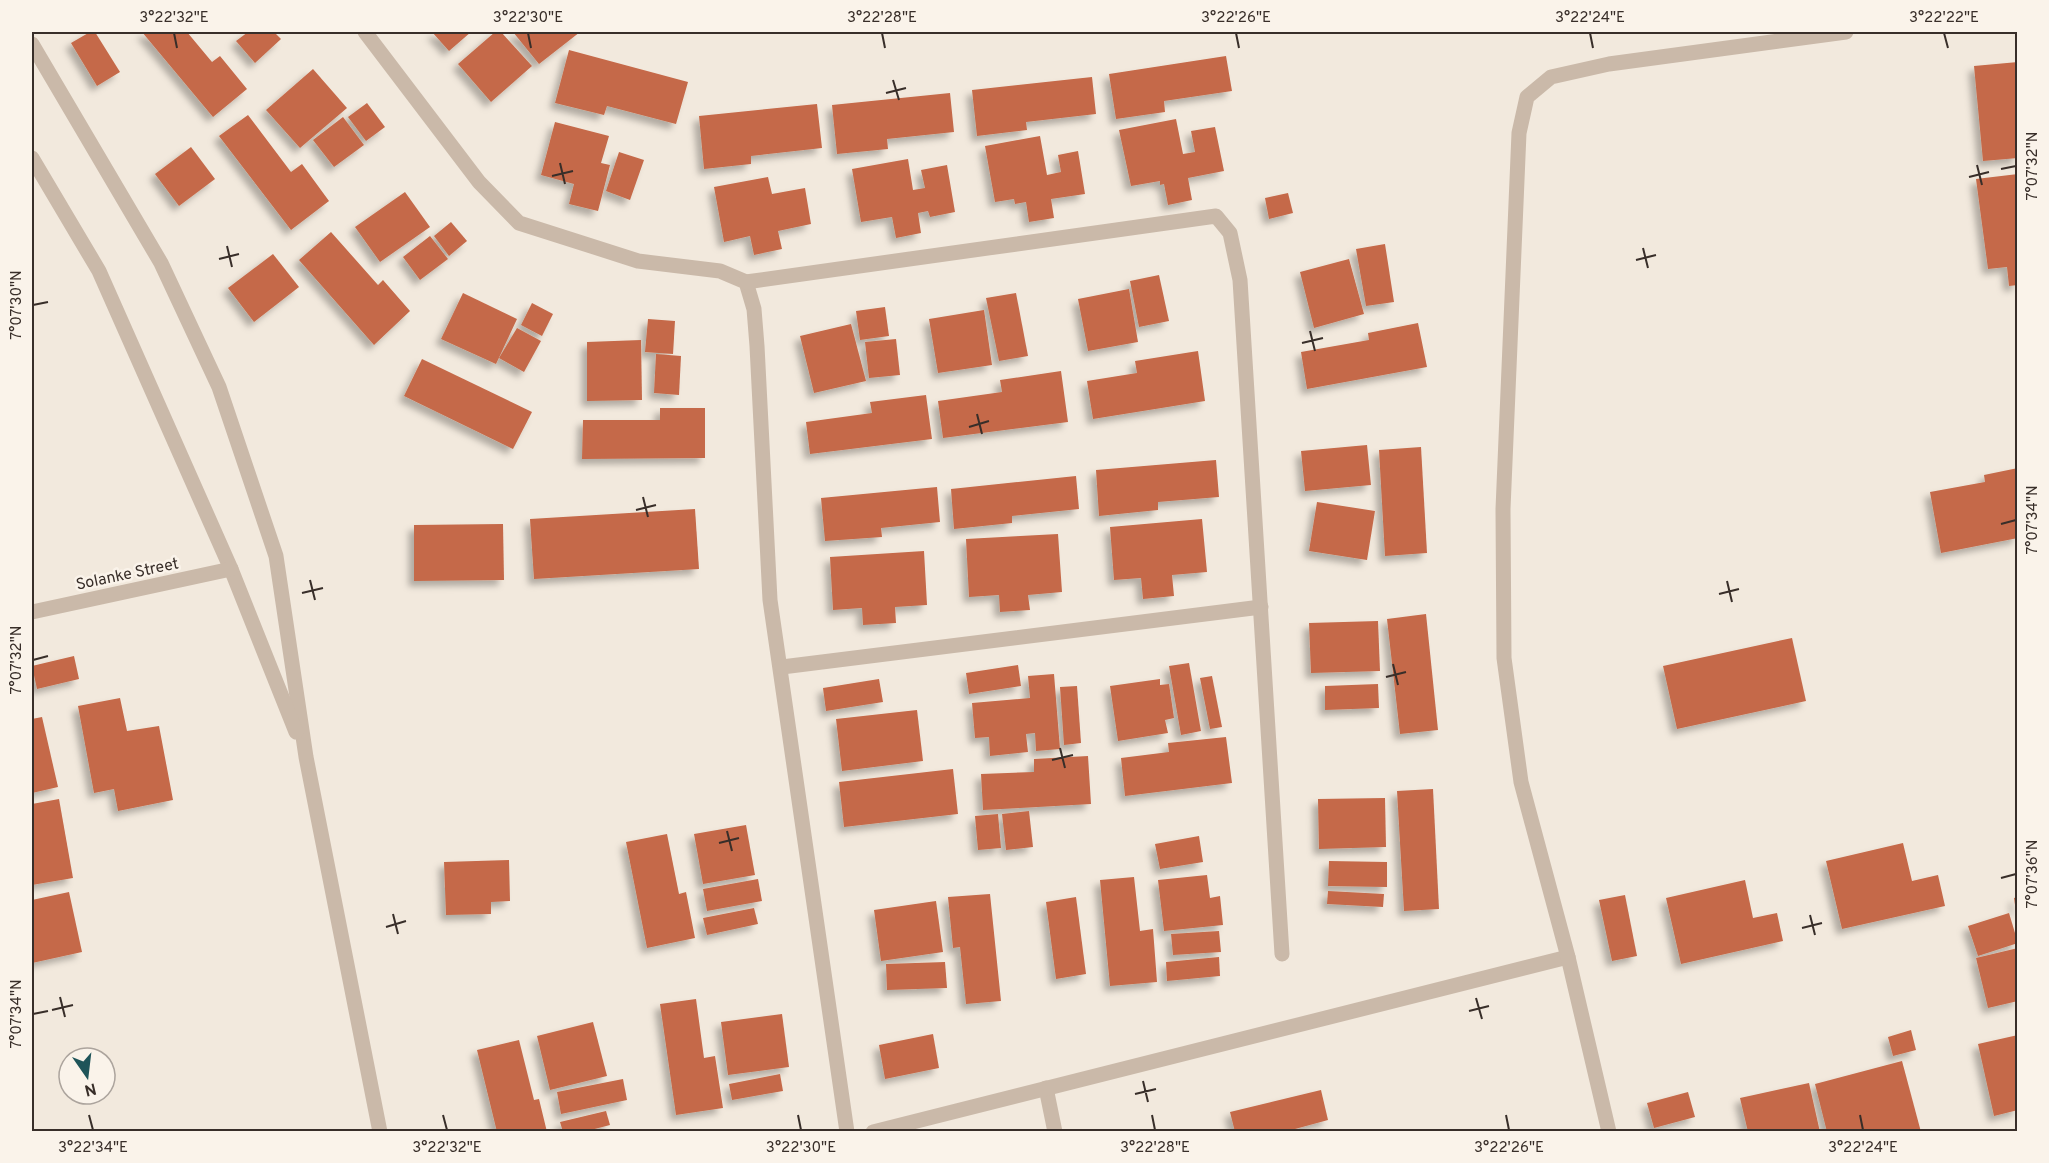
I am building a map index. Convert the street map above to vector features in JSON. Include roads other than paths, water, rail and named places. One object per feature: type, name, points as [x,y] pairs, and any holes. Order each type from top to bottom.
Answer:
[{"type":"street","points":[[365,32],[479,182],[519,223],[638,261],[720,271],[747,282],[1216,216],[1230,233],[1240,280],[1282,954]]},
{"type":"street","points":[[1609,1131],[1568,957],[1521,782],[1504,658],[1503,497],[1519,133],[1527,97],[1551,77],[1609,64],[1846,32]]},
{"type":"street","points":[[32,44],[161,263],[219,387],[276,556],[306,757],[380,1131]]},
{"type":"street","points":[[32,158],[99,271],[231,569],[306,757]]},
{"type":"street","points":[[747,282],[754,309],[770,600],[782,668],[847,1131]]},
{"type":"street","name":"Solanke Street","points":[[32,612],[231,569]]},
{"type":"street","points":[[782,668],[1262,607]]},
{"type":"street","points":[[873,1131],[1568,957]]},
{"type":"street","points":[[1046,1088],[1055,1131]]}]
